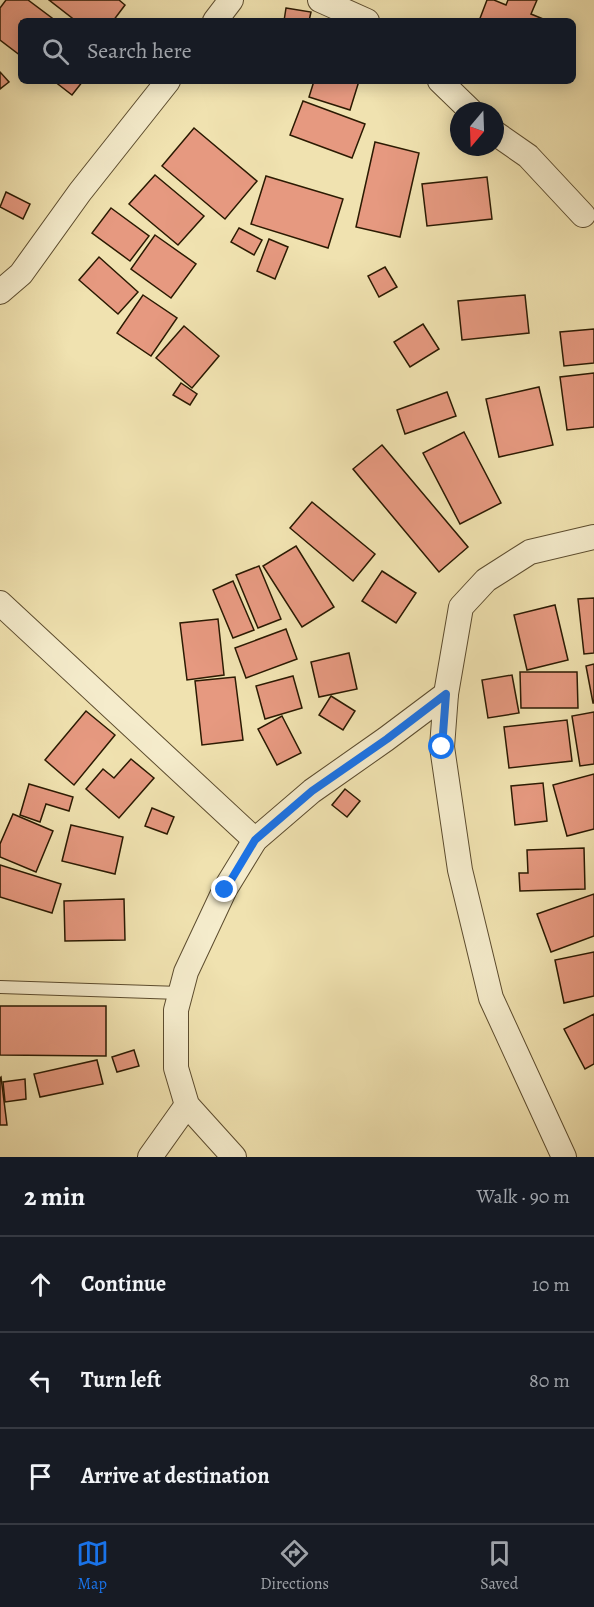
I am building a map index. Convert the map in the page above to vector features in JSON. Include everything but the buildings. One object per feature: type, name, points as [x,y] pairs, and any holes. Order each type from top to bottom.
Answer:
[{"type":"street","points":[[217,18],[231,0]]},
{"type":"street","points":[[320,0],[360,18]]},
{"type":"street","points":[[0,292],[21,274],[80,192],[166,84]]},
{"type":"street","points":[[443,84],[462,102]]},
{"type":"street","points":[[504,139],[528,156],[583,215]]},
{"type":"street","points":[[564,1157],[491,998],[460,870],[442,747],[446,694],[461,607],[486,580],[531,552],[594,537]]},
{"type":"street","points":[[0,603],[255,840]]},
{"type":"street","points":[[234,1157],[187,1105],[176,1068],[176,1010],[186,972],[225,890],[255,840],[312,791],[387,739],[446,694]]},
{"type":"street","points":[[150,1157],[187,1105]]},
{"type":"lane","points":[[0,987],[180,993]]},
{"type":"route","points":[[225,890],[255,840],[312,791],[387,739],[446,694],[442,747]]}]
